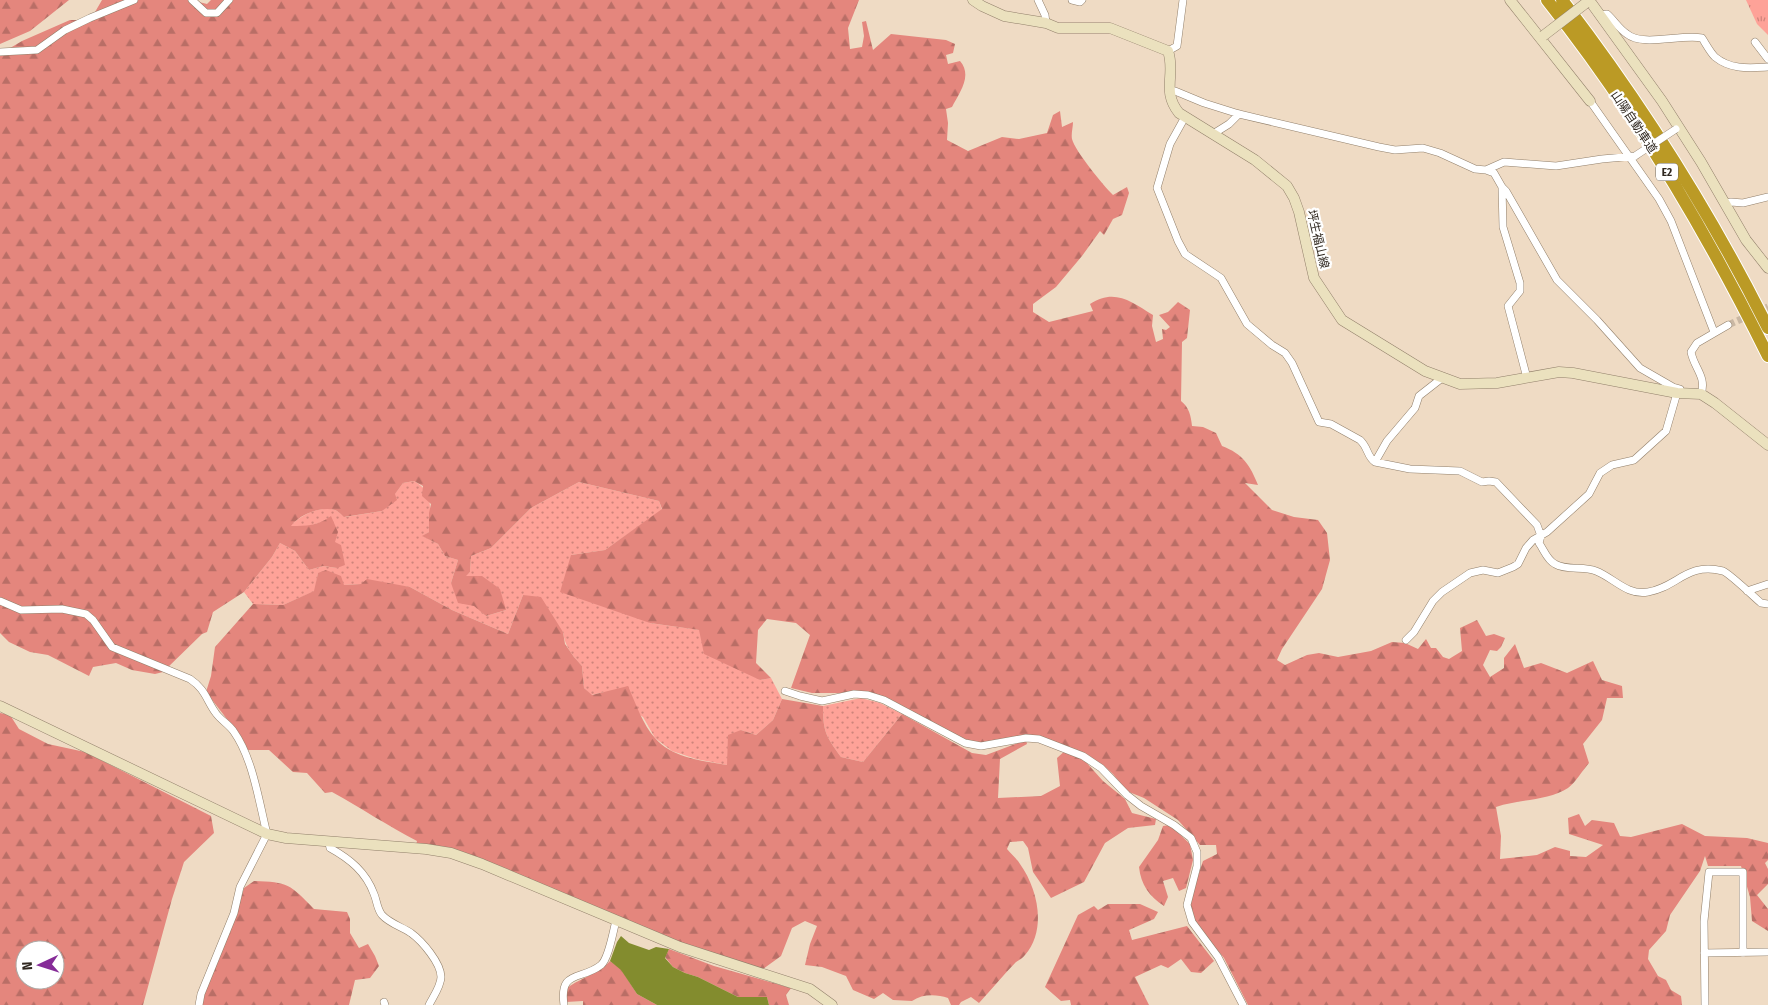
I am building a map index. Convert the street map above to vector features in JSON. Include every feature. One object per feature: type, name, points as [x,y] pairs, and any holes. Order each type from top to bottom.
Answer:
[{"type":"highway","name":"山陽自動車道","points":[[1547,0],[1615,93],[1655,153],[1716,255],[1768,356]]},
{"type":"highway","name":"山陽自動車道","points":[[1562,0],[1625,86],[1665,146],[1726,249],[1768,328]]},
{"type":"street","points":[[0,52],[37,50],[65,30],[134,0]]},
{"type":"street","points":[[192,0],[206,12],[217,13],[229,0]]},
{"type":"street","points":[[973,0],[1004,16],[1046,23],[1058,28],[1110,28],[1168,51]]},
{"type":"street","points":[[1038,0],[1045,15],[1046,23]]},
{"type":"street","points":[[1072,0],[1080,2],[1082,0]]},
{"type":"street","points":[[1168,51],[1177,46],[1184,0]]},
{"type":"street","points":[[1510,0],[1537,35],[1541,36],[1542,41],[1632,156],[1659,199],[1671,221],[1714,332]]},
{"type":"street","points":[[1541,36],[1589,2],[1600,15],[1677,128],[1725,203],[1746,240],[1768,268]]},
{"type":"street","points":[[1600,15],[1607,14],[1628,35],[1651,41],[1693,36],[1702,38],[1715,57],[1734,67],[1742,69],[1768,67]]},
{"type":"street","points":[[1755,42],[1768,59]]},
{"type":"street","points":[[1168,51],[1170,63],[1169,92],[1175,91],[1239,114],[1379,147],[1395,150],[1424,148],[1475,169],[1494,173],[1557,280],[1597,320],[1640,368],[1689,394]]},
{"type":"street","name":"坪生福山線","points":[[1169,92],[1175,108],[1185,117],[1255,160],[1286,186],[1294,198],[1299,212],[1314,278],[1342,320],[1425,371],[1460,384],[1497,383],[1559,372],[1573,373],[1677,393],[1701,394]]},
{"type":"street","points":[[1213,134],[1229,124],[1239,114]]},
{"type":"street","points":[[1185,117],[1170,144],[1157,188],[1171,224],[1185,254],[1221,278],[1247,324],[1285,353],[1292,363],[1319,422],[1331,424],[1360,440],[1364,444],[1370,459],[1375,462],[1410,469],[1460,471],[1482,482],[1496,482],[1536,525],[1541,536],[1539,543],[1550,561],[1556,565],[1587,568],[1596,571],[1636,593],[1654,591],[1691,571],[1710,569],[1726,572],[1761,603],[1768,604]]},
{"type":"street","points":[[1486,170],[1504,162],[1556,166],[1632,156],[1677,128]]},
{"type":"street","points":[[1502,187],[1503,227],[1520,283],[1520,291],[1508,306],[1527,378]]},
{"type":"street","points":[[1725,203],[1743,203],[1768,197]]},
{"type":"street","points":[[1728,325],[1696,343],[1691,352],[1692,359],[1703,381],[1701,394],[1768,445]]},
{"type":"street","points":[[1375,462],[1387,441],[1415,408],[1419,396],[1442,378]]},
{"type":"street","points":[[1406,640],[1414,632],[1433,601],[1442,592],[1470,572],[1483,570],[1498,573],[1513,568],[1518,564],[1526,548],[1533,540],[1547,532],[1589,494],[1600,472],[1634,460],[1666,431],[1677,393]]},
{"type":"street","points":[[1747,591],[1768,584]]},
{"type":"street","points":[[0,601],[21,610],[62,609],[86,614],[93,620],[112,647],[190,679],[200,685],[214,711],[233,730],[238,739],[249,764],[267,834],[240,887],[234,913],[201,994],[199,1005]]},
{"type":"street","points":[[785,691],[822,701],[854,694],[868,695],[884,700],[965,743],[981,746],[1026,738],[1039,739],[1083,756],[1101,768],[1127,795],[1141,806],[1169,821],[1191,838],[1197,852],[1196,866],[1187,905],[1192,922],[1218,957],[1243,1005]]},
{"type":"street","points":[[0,706],[267,834],[329,843],[426,849],[451,853],[482,864],[680,947],[810,989],[832,1005]]},
{"type":"street","points":[[329,843],[330,848],[350,861],[362,872],[374,892],[380,912],[384,917],[412,934],[424,944],[433,958],[439,968],[441,977],[429,1005]]},
{"type":"street","points":[[1705,1005],[1704,921],[1709,872],[1744,872],[1743,952]]},
{"type":"street","points":[[564,1005],[562,993],[564,985],[570,979],[601,965],[605,959],[616,921]]},
{"type":"street","points":[[1704,953],[1768,952]]},
{"type":"green space","points":[[0,0],[69,0],[30,31],[0,44]]},
{"type":"green space","points":[[102,0],[197,0],[207,4],[211,0],[859,0],[848,28],[850,49],[862,47],[864,36],[862,22],[866,21],[873,50],[891,34],[946,40],[955,44],[953,53],[946,55],[948,64],[960,61],[964,67],[965,78],[964,84],[952,107],[946,109],[948,123],[947,140],[968,151],[1002,137],[1019,139],[1047,133],[1053,115],[1060,111],[1062,127],[1073,122],[1072,139],[1074,144],[1103,184],[1113,195],[1127,187],[1129,193],[1122,215],[1113,219],[1104,235],[1100,231],[1056,287],[1033,304],[1033,312],[1049,322],[1093,311],[1090,304],[1099,299],[1107,297],[1122,298],[1153,315],[1152,326],[1156,342],[1163,339],[1162,329],[1166,330],[1170,327],[1159,315],[1168,312],[1178,302],[1190,310],[1187,338],[1182,342],[1181,401],[1189,412],[1192,426],[1203,427],[1216,433],[1222,446],[1245,461],[1258,485],[1245,483],[1272,510],[1294,517],[1318,520],[1327,533],[1330,560],[1322,589],[1282,649],[1277,660],[1285,665],[1307,655],[1319,653],[1338,657],[1371,651],[1392,642],[1405,643],[1418,649],[1426,639],[1431,648],[1436,648],[1443,657],[1449,659],[1462,651],[1460,628],[1477,620],[1486,636],[1494,634],[1505,638],[1497,651],[1490,650],[1483,665],[1490,677],[1504,668],[1504,658],[1515,644],[1524,668],[1541,663],[1567,673],[1593,661],[1602,680],[1622,686],[1623,698],[1607,698],[1602,720],[1583,744],[1589,763],[1571,786],[1542,798],[1496,807],[1501,836],[1500,859],[1537,855],[1555,847],[1570,851],[1570,856],[1586,857],[1603,845],[1569,834],[1568,818],[1579,814],[1585,826],[1592,820],[1614,823],[1620,836],[1631,837],[1682,824],[1705,836],[1747,838],[1768,843],[1768,860],[1765,863],[1768,869],[1768,884],[1757,895],[1768,909],[1768,931],[1752,921],[1750,897],[1741,866],[1708,866],[1705,856],[1700,871],[1670,915],[1666,931],[1649,950],[1648,959],[1658,976],[1666,980],[1671,990],[1681,996],[1682,1005],[1248,1005],[1224,958],[1194,922],[1189,903],[1203,861],[1217,854],[1216,845],[1200,845],[1178,820],[1144,798],[1129,792],[1103,765],[1085,753],[1040,736],[1025,735],[981,743],[966,740],[886,697],[843,693],[812,693],[791,688],[810,635],[796,623],[767,619],[758,630],[756,663],[771,678],[760,680],[704,654],[699,630],[650,623],[560,592],[571,555],[605,550],[662,509],[659,501],[579,482],[531,508],[491,548],[471,556],[470,572],[466,576],[482,576],[500,589],[506,610],[486,616],[474,606],[458,603],[451,583],[458,560],[445,556],[438,544],[422,536],[429,532],[431,504],[422,496],[423,486],[414,481],[403,483],[395,494],[397,500],[382,511],[344,517],[335,510],[323,509],[310,512],[299,518],[291,526],[317,524],[331,516],[338,532],[335,542],[341,545],[345,565],[337,568],[323,566],[309,570],[295,551],[280,543],[272,557],[244,592],[213,612],[207,632],[202,634],[163,672],[155,674],[132,670],[116,663],[93,667],[89,676],[48,655],[30,652],[9,642],[0,633],[0,54],[22,41],[70,20],[86,20],[95,12]]},
{"type":"green space","points":[[1746,0],[1768,0],[1768,35],[1757,24]]},
{"type":"green space","points":[[414,481],[426,491],[430,503],[429,532],[423,536],[438,544],[445,556],[458,560],[451,583],[486,616],[506,610],[465,576],[470,572],[471,556],[491,548],[531,508],[579,482],[659,501],[662,510],[605,550],[571,555],[650,623],[699,630],[760,680],[771,678],[782,699],[773,720],[756,735],[741,730],[727,765],[696,759],[672,751],[655,738],[643,717],[605,692],[591,695],[584,688],[582,666],[570,651],[565,642],[563,632],[523,595],[508,634],[452,610],[410,587],[361,584],[344,585],[318,573],[315,591],[283,605],[253,604],[244,592],[272,557],[280,543],[295,551],[309,570],[323,566],[337,568],[335,542],[325,521],[309,526],[290,526],[299,519],[310,512],[323,509],[335,510],[345,517],[382,511],[403,483]]},
{"type":"green space","points":[[326,570],[341,576],[344,585],[361,584],[367,579],[410,587],[452,610],[508,634],[523,595],[541,597],[563,632],[565,644],[582,666],[584,688],[592,695],[628,686],[643,720],[655,738],[670,750],[688,758],[727,765],[728,735],[741,730],[756,735],[773,720],[782,699],[823,706],[826,733],[841,757],[863,762],[902,714],[972,753],[986,755],[1026,740],[1027,744],[1000,759],[998,798],[1041,796],[1060,786],[1057,758],[1066,750],[1085,761],[1103,781],[1125,799],[1132,813],[1156,819],[1155,825],[1128,828],[1105,843],[1084,882],[1051,898],[1033,872],[1028,848],[1023,841],[1010,842],[1007,849],[1019,862],[1026,874],[1035,897],[1038,910],[1036,934],[1032,945],[1024,956],[1011,967],[979,1003],[971,997],[959,1005],[951,1005],[948,998],[934,995],[920,997],[912,1001],[893,1000],[883,993],[874,999],[853,990],[846,976],[822,967],[805,965],[817,926],[805,921],[792,928],[781,956],[763,969],[681,944],[624,920],[416,845],[417,841],[343,798],[332,792],[325,793],[307,773],[293,772],[269,750],[248,750],[206,692],[211,676],[215,647],[253,604],[283,605],[314,591],[318,573]]},
{"type":"green space","points":[[861,698],[880,703],[902,714],[863,762],[841,757],[826,733],[823,715],[823,706]]},
{"type":"green space","points":[[0,713],[10,715],[19,729],[48,744],[85,752],[211,816],[214,833],[184,862],[143,1005],[0,1005]]},
{"type":"green space","points":[[1170,825],[1190,844],[1193,860],[1186,888],[1179,891],[1173,878],[1163,881],[1168,897],[1164,906],[1147,890],[1139,867],[1158,840],[1163,826]]},
{"type":"green space","points":[[254,881],[274,882],[288,886],[314,909],[347,912],[350,919],[350,933],[359,948],[368,944],[379,966],[370,978],[355,980],[349,1005],[202,1005],[203,994],[236,915],[244,888]]},
{"type":"green space","points":[[1108,904],[1140,904],[1158,912],[1154,919],[1129,930],[1132,940],[1187,926],[1214,961],[1201,973],[1191,972],[1181,959],[1168,968],[1161,965],[1135,977],[1149,1005],[1071,1005],[1070,1000],[1061,1001],[1045,987],[1078,915],[1094,906],[1098,910]]},
{"type":"green space","points":[[669,949],[714,966],[791,988],[786,995],[789,1005],[769,1005],[767,997],[738,997],[698,977],[685,973],[673,967],[665,957]]},
{"type":"green space","points":[[610,961],[621,969],[637,994],[657,1005],[583,1005],[583,1001],[566,1002],[566,990],[568,987],[599,970]]},
{"type":"shaded area","points":[[621,936],[629,943],[649,950],[656,947],[669,949],[665,958],[673,967],[738,997],[767,997],[769,1005],[657,1005],[637,994],[621,970],[610,961]]},
{"type":"tunnel","points":[[1728,325],[1768,307]]}]
